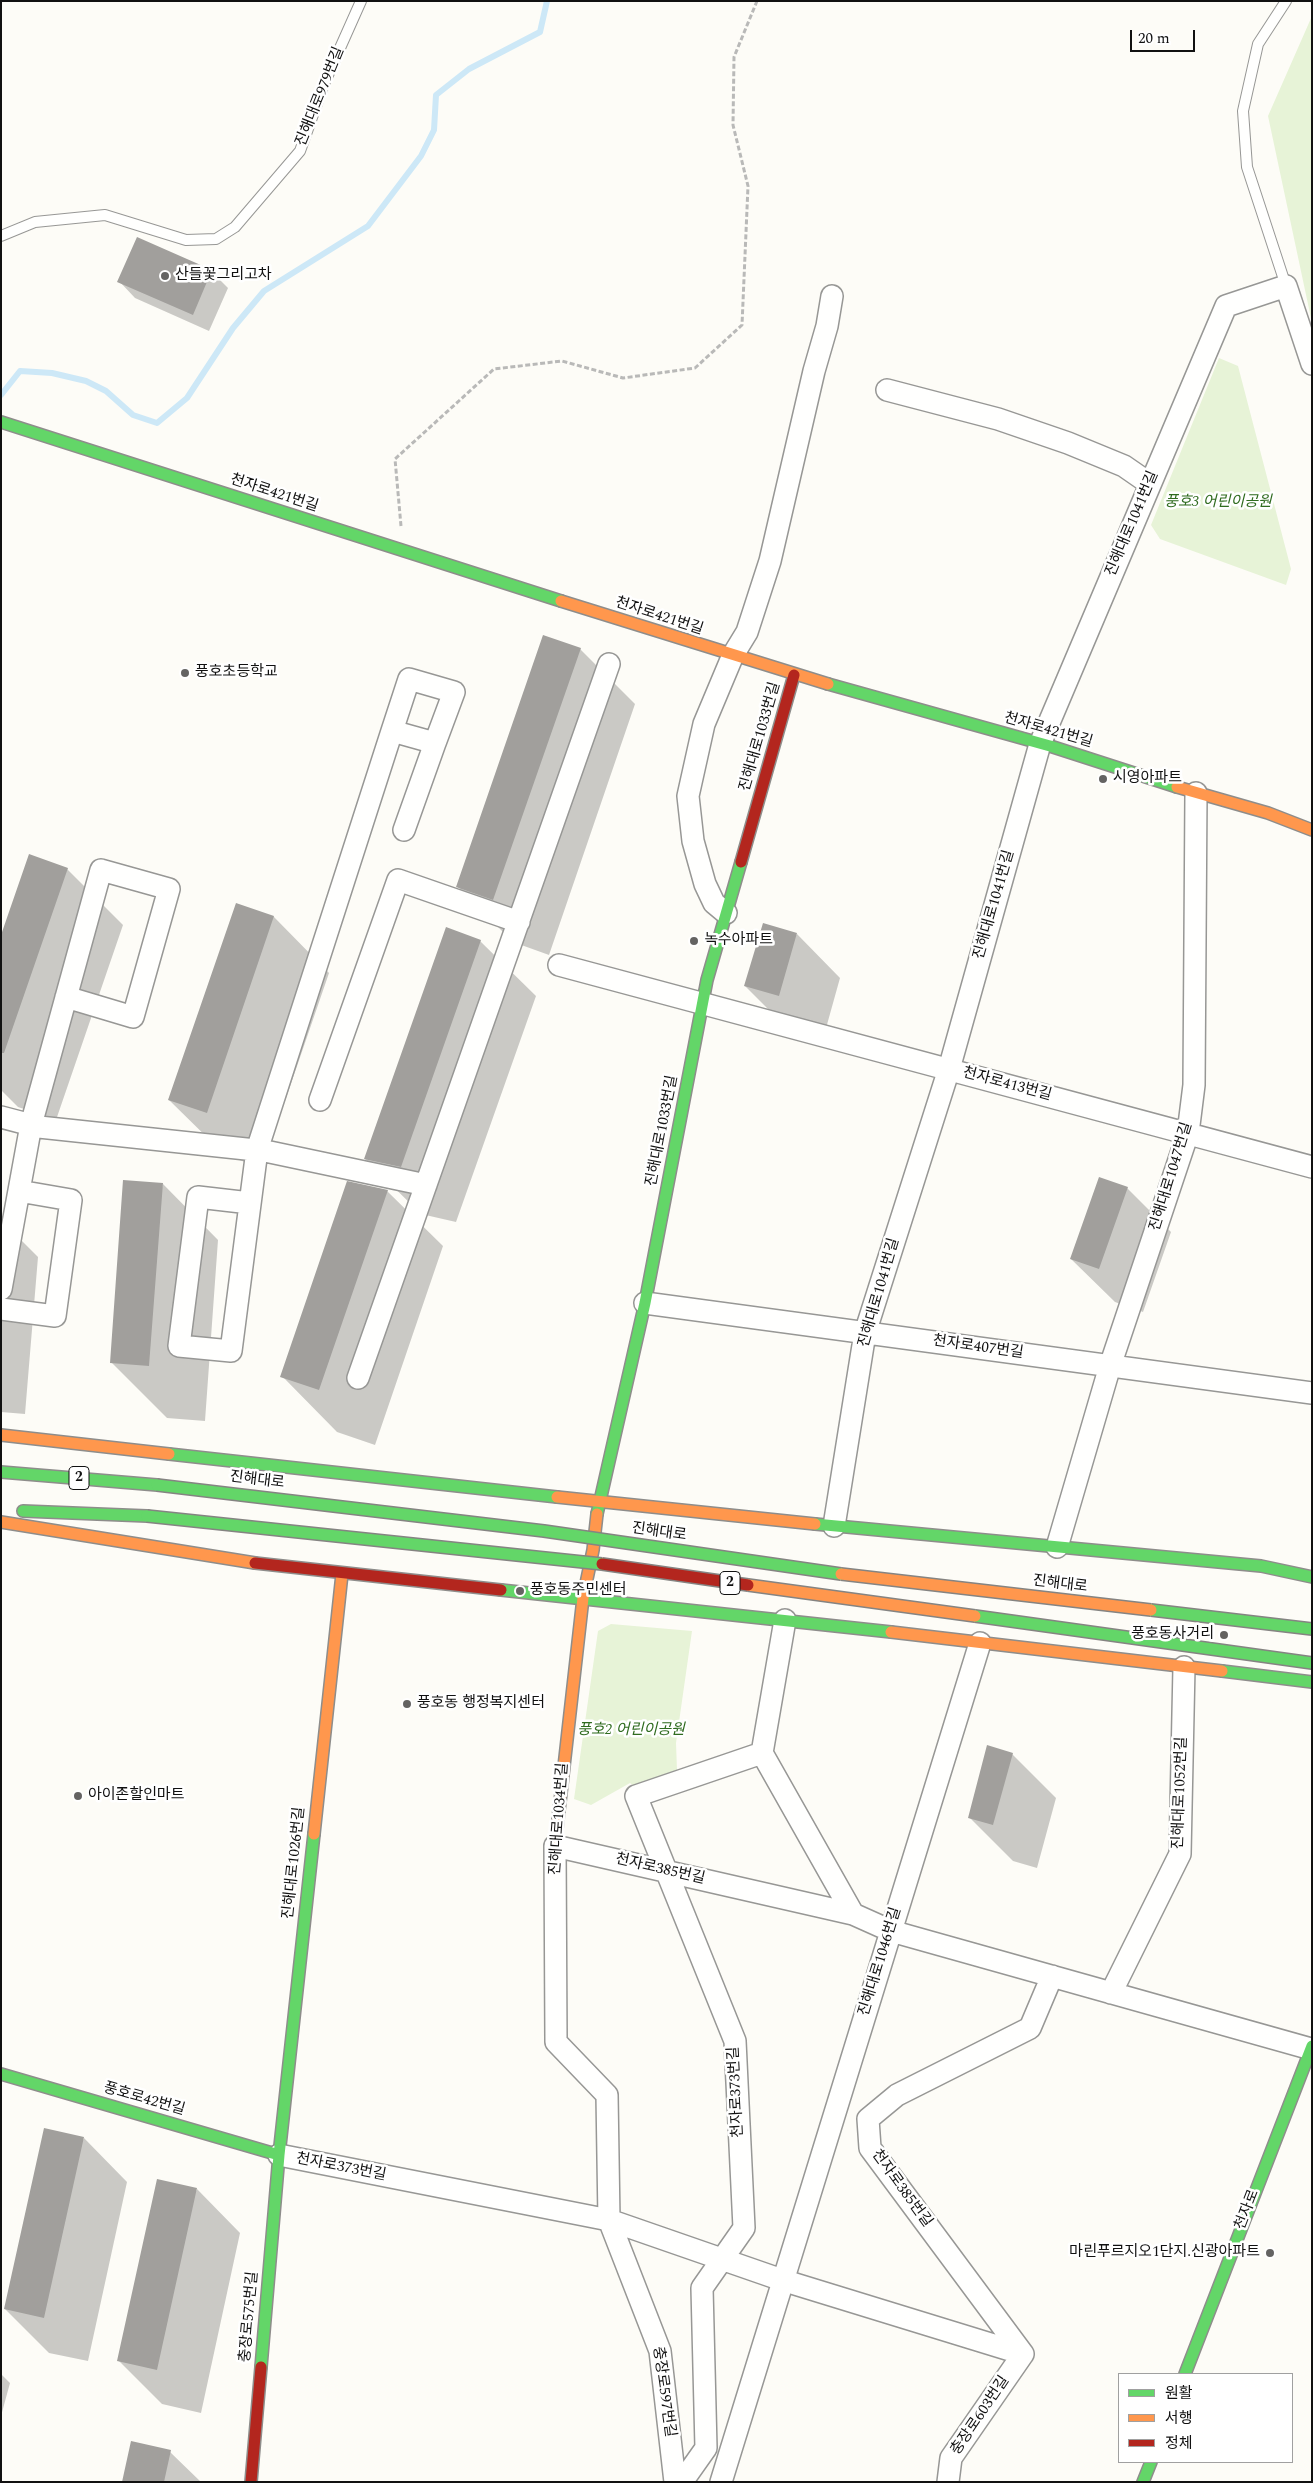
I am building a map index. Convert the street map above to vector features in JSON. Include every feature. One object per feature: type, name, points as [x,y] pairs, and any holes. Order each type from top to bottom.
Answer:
[{"type":"main road","name":"천자로421번길","points":[[1,422],[794,675],[1040,744],[1268,813],[1312,830]]},
{"type":"main road","name":"진해대로1033번길","points":[[583,1598],[593,1550],[598,1502],[645,1304],[703,1003],[726,913],[794,675]]},
{"type":"main road","points":[[1,1435],[598,1502],[1261,1566],[1312,1577]]},
{"type":"main road","name":"진해대로","points":[[1,1472],[157,1484],[544,1531],[823,1572],[1312,1629]]},
{"type":"main road","name":"2","points":[[11,1510],[147,1516],[342,1538],[549,1557],[1312,1663]]},
{"type":"main road","points":[[1,1522],[287,1568],[785,1620],[1312,1682]]},
{"type":"main road","name":"진해대로1026번길","points":[[279,2156],[342,1574]]},
{"type":"main road","name":"진해대로1034번길","points":[[555,1846],[583,1598]]},
{"type":"main road","points":[[1288,1679],[1312,1693]]},
{"type":"main road","name":"천자로","points":[[1185,2373],[1311,2048]]},
{"type":"main road","name":"풍호로42번길","points":[[1,2074],[279,2156]]},
{"type":"main road","name":"충장로575번길","points":[[251,2482],[279,2156]]},
{"type":"main road","points":[[1143,2482],[1151,2463]]},
{"type":"street","name":"진해대로1041번길","points":[[834,1526],[865,1333],[949,1069],[1040,744],[1226,306],[1286,286]]},
{"type":"street","points":[[1286,286],[1312,364]]},
{"type":"street","points":[[726,913],[714,902],[704,884],[693,842],[688,796],[704,724],[733,655],[747,632],[770,561],[814,371],[827,326],[832,296]]},
{"type":"street","points":[[887,390],[998,419],[1068,443],[1124,466],[1150,484]]},
{"type":"street","points":[[358,1378],[609,664]]},
{"type":"street","points":[[250,1203],[198,1197],[179,1346],[231,1351],[250,1203],[256,1150],[409,679],[454,692],[404,830]]},
{"type":"street","points":[[392,731],[435,743]]},
{"type":"street","name":"진해대로1047번길","points":[[1057,1546],[1110,1366],[1188,1133],[1194,1085],[1196,792]]},
{"type":"street","points":[[1,1289],[31,1125],[100,870],[169,889],[132,1017],[66,997]]},
{"type":"street","points":[[320,1100],[398,880],[519,922]]},
{"type":"street","name":"천자로413번길","points":[[559,965],[1312,1167]]},
{"type":"street","points":[[1,1117],[31,1125],[256,1150],[426,1185]]},
{"type":"street","points":[[1,1309],[55,1316],[71,1200],[19,1191]]},
{"type":"street","name":"천자로407번길","points":[[645,1304],[1312,1393]]},
{"type":"street","points":[[785,1620],[762,1753],[854,1914]]},
{"type":"street","name":"진해대로1046번길","points":[[782,2280],[980,1643]]},
{"type":"street","name":"진해대로1052번길","points":[[1112,1993],[1180,1854],[1184,1667]]},
{"type":"street","name":"천자로373번길","points":[[682,2482],[706,2448],[702,2288],[744,2228],[735,2041],[636,1796],[762,1753]]},
{"type":"street","name":"천자로385번길","points":[[555,1846],[854,1914],[891,1931],[1311,2048]]},
{"type":"street","name":"진해대로1034번길","points":[[555,1846],[556,2042],[607,2095],[609,2220]]},
{"type":"street","name":"천자로385번길","points":[[1023,2354],[870,2148],[868,2119],[897,2095],[1030,2028],[1052,1976]]},
{"type":"street","name":"천자로373번길","points":[[279,2156],[609,2220],[782,2280],[1023,2354]]},
{"type":"street","name":"충장로597번길","points":[[609,2220],[660,2351],[675,2482]]},
{"type":"street","points":[[721,2482],[782,2280]]},
{"type":"street","name":"충장로603번길","points":[[948,2482],[951,2458],[1023,2354]]},
{"type":"lane","name":"진해대로979번길","points":[[1,236],[35,222],[105,214],[186,240],[216,239],[235,228],[300,151],[324,84],[361,1]]},
{"type":"lane","points":[[1286,1],[1258,44],[1243,111],[1247,168],[1286,286]]},
{"type":"path","points":[[396,549],[402,524],[395,458],[494,369],[562,361],[623,378],[695,368],[742,325],[748,186],[733,125],[734,57],[757,1]]},
{"type":"green space","points":[[1312,16],[1312,323],[1268,116]]},
{"type":"green space","name":"풍호3 어린이공원","points":[[1219,358],[1238,366],[1291,569],[1286,585],[1160,539],[1151,525]]},
{"type":"green space","name":"풍호2 어린이공원","points":[[611,1624],[692,1631],[676,1743],[677,1770],[636,1788],[630,1783],[591,1805],[574,1799],[598,1631]]},
{"type":"building","name":"산들꽃그리고차","points":[[137,237],[212,270],[193,315],[117,282]]},
{"type":"building","points":[[543,635],[581,648],[493,900],[456,887]]},
{"type":"building","points":[[29,854],[68,868],[4,1053],[1,1053],[1,935]]},
{"type":"building","points":[[236,903],[274,916],[207,1113],[168,1100]]},
{"type":"building","points":[[763,923],[797,933],[779,996],[744,986]]},
{"type":"building","points":[[446,927],[481,940],[401,1167],[364,1159]]},
{"type":"building","points":[[1099,1177],[1128,1187],[1099,1269],[1070,1259]]},
{"type":"building","points":[[123,1180],[163,1183],[149,1366],[110,1363]]},
{"type":"building","points":[[347,1181],[388,1190],[319,1390],[280,1377]]},
{"type":"building","points":[[987,1745],[1013,1753],[993,1825],[968,1818]]},
{"type":"building","points":[[44,2128],[84,2137],[44,2318],[4,2309]]},
{"type":"building","points":[[157,2179],[197,2188],[157,2370],[117,2361]]},
{"type":"building","points":[[131,2441],[171,2450],[164,2482],[122,2482]]},
{"type":"waterway","points":[[1,395],[20,371],[52,373],[86,381],[106,391],[133,415],[157,423],[187,398],[233,328],[264,291],[368,226],[421,156],[434,130],[436,95],[469,69],[540,32],[547,1]]},
{"type":"traffic: fast","points":[[1,422],[561,601]]},
{"type":"traffic: fast","points":[[828,684],[1050,746],[1177,787]]},
{"type":"traffic: fast","points":[[597,1514],[645,1303],[707,980],[741,862]]},
{"type":"traffic: fast","points":[[169,1454],[557,1497]]},
{"type":"traffic: fast","points":[[1,1472],[157,1485]]},
{"type":"traffic: fast","points":[[157,1485],[544,1531],[841,1574]]},
{"type":"traffic: fast","points":[[23,1511],[147,1516]]},
{"type":"traffic: fast","points":[[147,1516],[602,1564]]},
{"type":"traffic: fast","points":[[815,1524],[1261,1566],[1312,1577]]},
{"type":"traffic: fast","points":[[501,1590],[891,1632]]},
{"type":"traffic: fast","points":[[1151,1610],[1312,1629]]},
{"type":"traffic: fast","points":[[975,1616],[1312,1663]]},
{"type":"traffic: fast","points":[[1222,1671],[1312,1682]]},
{"type":"traffic: fast","points":[[261,2367],[279,2155],[314,1834]]},
{"type":"traffic: fast","points":[[1185,2373],[1312,2046]]},
{"type":"traffic: fast","points":[[1,2074],[279,2155]]},
{"type":"traffic: fast","points":[[1143,2482],[1151,2463]]},
{"type":"traffic: slow","points":[[561,601],[828,684]]},
{"type":"traffic: slow","points":[[1177,787],[1268,813],[1312,830]]},
{"type":"traffic: slow","points":[[1,1435],[169,1454]]},
{"type":"traffic: slow","points":[[557,1497],[815,1524]]},
{"type":"traffic: slow","points":[[555,1846],[583,1598],[593,1550],[597,1514]]},
{"type":"traffic: slow","points":[[1,1522],[255,1563]]},
{"type":"traffic: slow","points":[[314,1834],[342,1574]]},
{"type":"traffic: slow","points":[[841,1574],[1151,1610]]},
{"type":"traffic: slow","points":[[748,1585],[975,1616]]},
{"type":"traffic: slow","points":[[891,1632],[1222,1671]]},
{"type":"traffic: jam","points":[[741,862],[794,675]]},
{"type":"traffic: jam","points":[[255,1563],[501,1590]]},
{"type":"traffic: jam","points":[[602,1564],[748,1585]]},
{"type":"traffic: jam","points":[[251,2482],[261,2367]]},
{"type":"place","name":"산들꽃그리고차","points":[[165,276]]},
{"type":"place","name":"풍호초등학교","points":[[185,673]]},
{"type":"place","name":"시영아파트","points":[[1103,779]]},
{"type":"place","name":"녹수아파트","points":[[694,941]]},
{"type":"place","name":"풍호동주민센터","points":[[520,1591]]},
{"type":"place","name":"풍호동사거리","points":[[1224,1635]]},
{"type":"place","name":"풍호동 행정복지센터","points":[[407,1704]]},
{"type":"place","name":"아이존할인마트","points":[[78,1796]]},
{"type":"place","name":"마린푸르지오1단지.신광아파트","points":[[1270,2253]]}]
